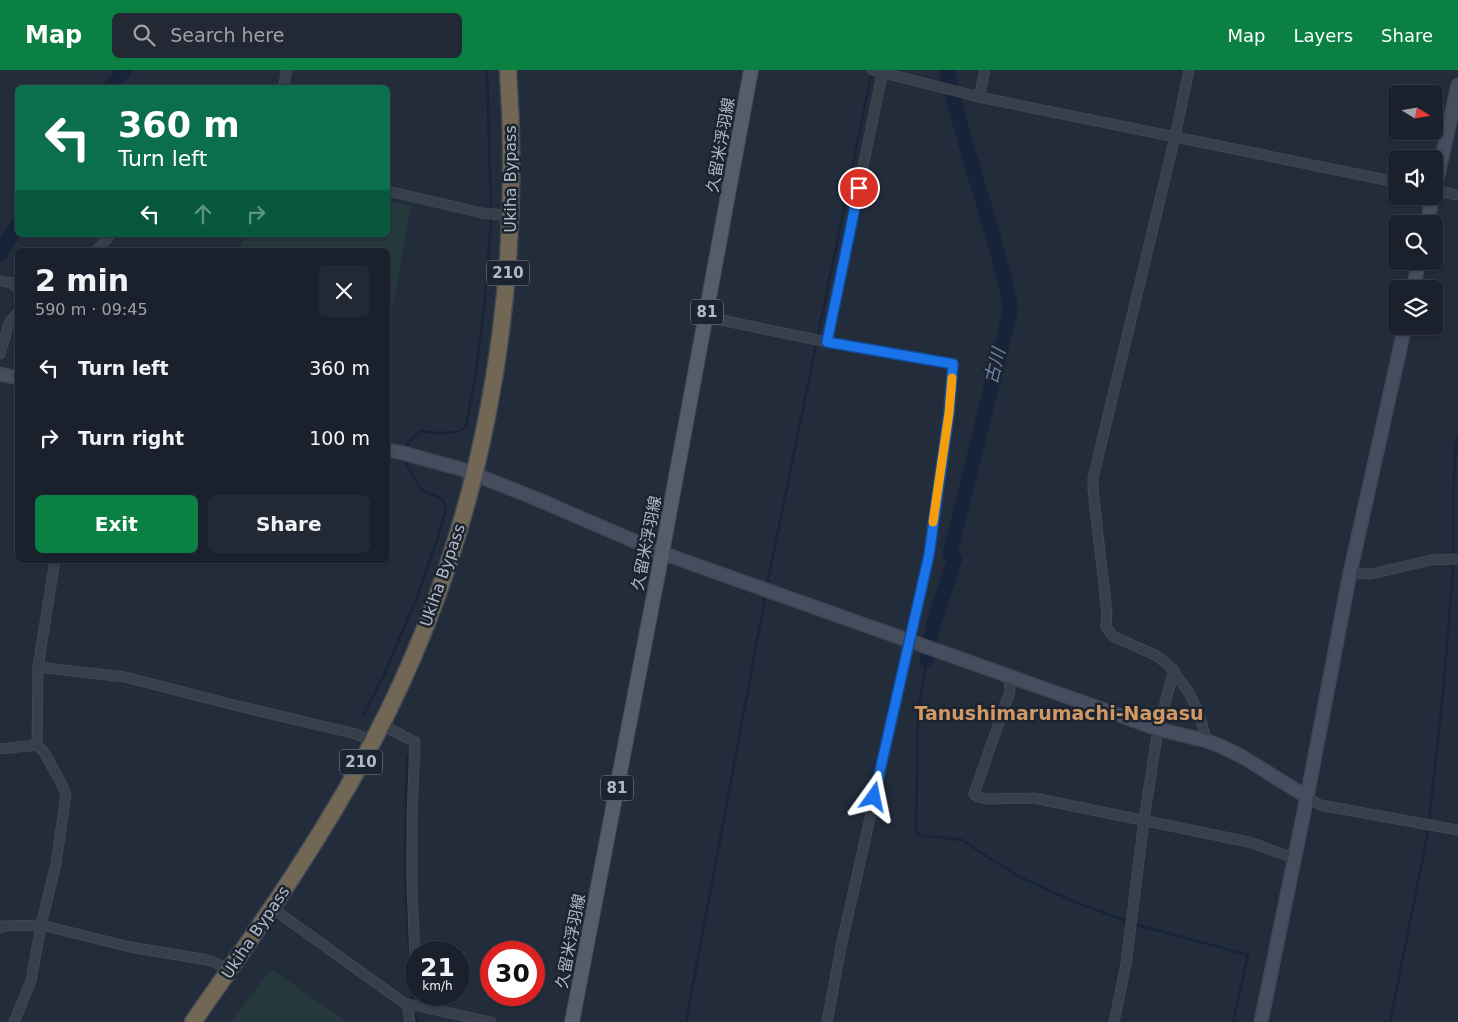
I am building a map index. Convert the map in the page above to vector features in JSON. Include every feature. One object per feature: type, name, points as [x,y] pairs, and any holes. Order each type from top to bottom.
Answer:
[{"type":"highway","name":"Ukiha Bypass","points":[[193,1022],[272,908],[330,818],[373,742],[423,632],[450,560],[474,474],[491,399],[505,306],[511,216],[512,147],[508,70]]},
{"type":"main road","name":"久留米浮羽線","points":[[572,1022],[662,553],[751,70]]},
{"type":"street","points":[[284,85],[287,70]]},
{"type":"street","points":[[872,70],[883,71],[979,96],[1388,180]]},
{"type":"street","points":[[979,96],[985,70]]},
{"type":"street","points":[[1189,70],[1176,137],[1093,478],[1107,613],[1106,627],[1112,636],[1157,656],[1174,670],[1198,711],[1208,741]]},
{"type":"street","points":[[827,342],[883,71]]},
{"type":"street","points":[[1443,152],[1458,85]]},
{"type":"street","points":[[390,191],[482,213],[511,216]]},
{"type":"street","points":[[1443,193],[1458,195]]},
{"type":"street","points":[[99,248],[108,237]]},
{"type":"street","points":[[0,281],[15,286]]},
{"type":"street","points":[[0,354],[9,322],[15,315]]},
{"type":"street","points":[[706,317],[827,342],[953,364],[949,413],[929,555],[908,641],[841,947],[827,1022]]},
{"type":"street","points":[[1260,1022],[1307,797],[1350,573],[1402,335]]},
{"type":"street","points":[[0,374],[15,377]]},
{"type":"street","points":[[390,450],[461,469],[532,497],[662,553],[1158,729],[1208,741],[1241,756],[1320,805],[1458,830]]},
{"type":"street","points":[[1350,573],[1371,574],[1431,560],[1458,559]]},
{"type":"street","points":[[14,1022],[31,981],[41,926],[56,864],[66,794],[44,752],[37,744],[38,667],[55,563]]},
{"type":"street","points":[[38,667],[124,677],[234,706],[356,734],[373,742]]},
{"type":"street","points":[[1114,1022],[1126,964],[1144,820],[1158,729],[1174,670]]},
{"type":"street","points":[[1009,676],[1010,691],[974,794],[978,797],[987,799],[1034,798],[1249,842],[1294,858]]},
{"type":"street","points":[[382,724],[415,742],[412,816],[414,941]]},
{"type":"street","points":[[0,749],[37,744]]},
{"type":"street","points":[[272,908],[405,1000]]},
{"type":"street","points":[[0,928],[3,926],[41,926],[130,947],[208,960],[230,969]]},
{"type":"street","points":[[410,1022],[412,1006]]},
{"type":"street","points":[[417,1006],[491,1022]]},
{"type":"green space","points":[[390,201],[411,206],[393,307],[390,313],[390,248],[240,248],[244,237],[390,237]]},
{"type":"green space","points":[[271,969],[347,1022],[231,1022]]},
{"type":"waterway","points":[[112,85],[124,70]]},
{"type":"waterway","points":[[487,70],[491,210]]},
{"type":"waterway","name":"古川","points":[[927,659],[933,626],[955,558],[950,554],[1010,312],[1003,275],[961,129],[947,70]]},
{"type":"waterway","points":[[767,585],[872,71]]},
{"type":"waterway","points":[[407,445],[412,438],[422,431],[437,433],[458,432],[466,427],[476,372],[485,299],[491,219]]},
{"type":"waterway","points":[[0,254],[15,229]]},
{"type":"waterway","points":[[1429,822],[1443,693],[1453,571],[1453,501],[1456,439],[1458,438]]},
{"type":"waterway","points":[[363,716],[384,675],[419,592],[446,509],[442,499],[421,490],[405,461]]},
{"type":"waterway","points":[[686,1022],[766,593]]},
{"type":"waterway","points":[[927,659],[918,713],[916,829],[918,835],[963,840],[1022,878],[1075,902],[1129,922]]},
{"type":"waterway","points":[[407,755],[405,869],[413,1012],[417,1022]]},
{"type":"waterway","points":[[1390,1022],[1429,827]]},
{"type":"waterway","points":[[1134,924],[1248,955],[1233,1022]]},
{"type":"slow traffic","points":[[933,522],[949,413],[952,378]]},
{"type":"district","name":"Tanushimarumachi-Nagasu","points":[[1059,713]]},
{"type":"route","points":[[859,188],[827,342],[953,364],[949,413],[929,555],[874,797]]}]
